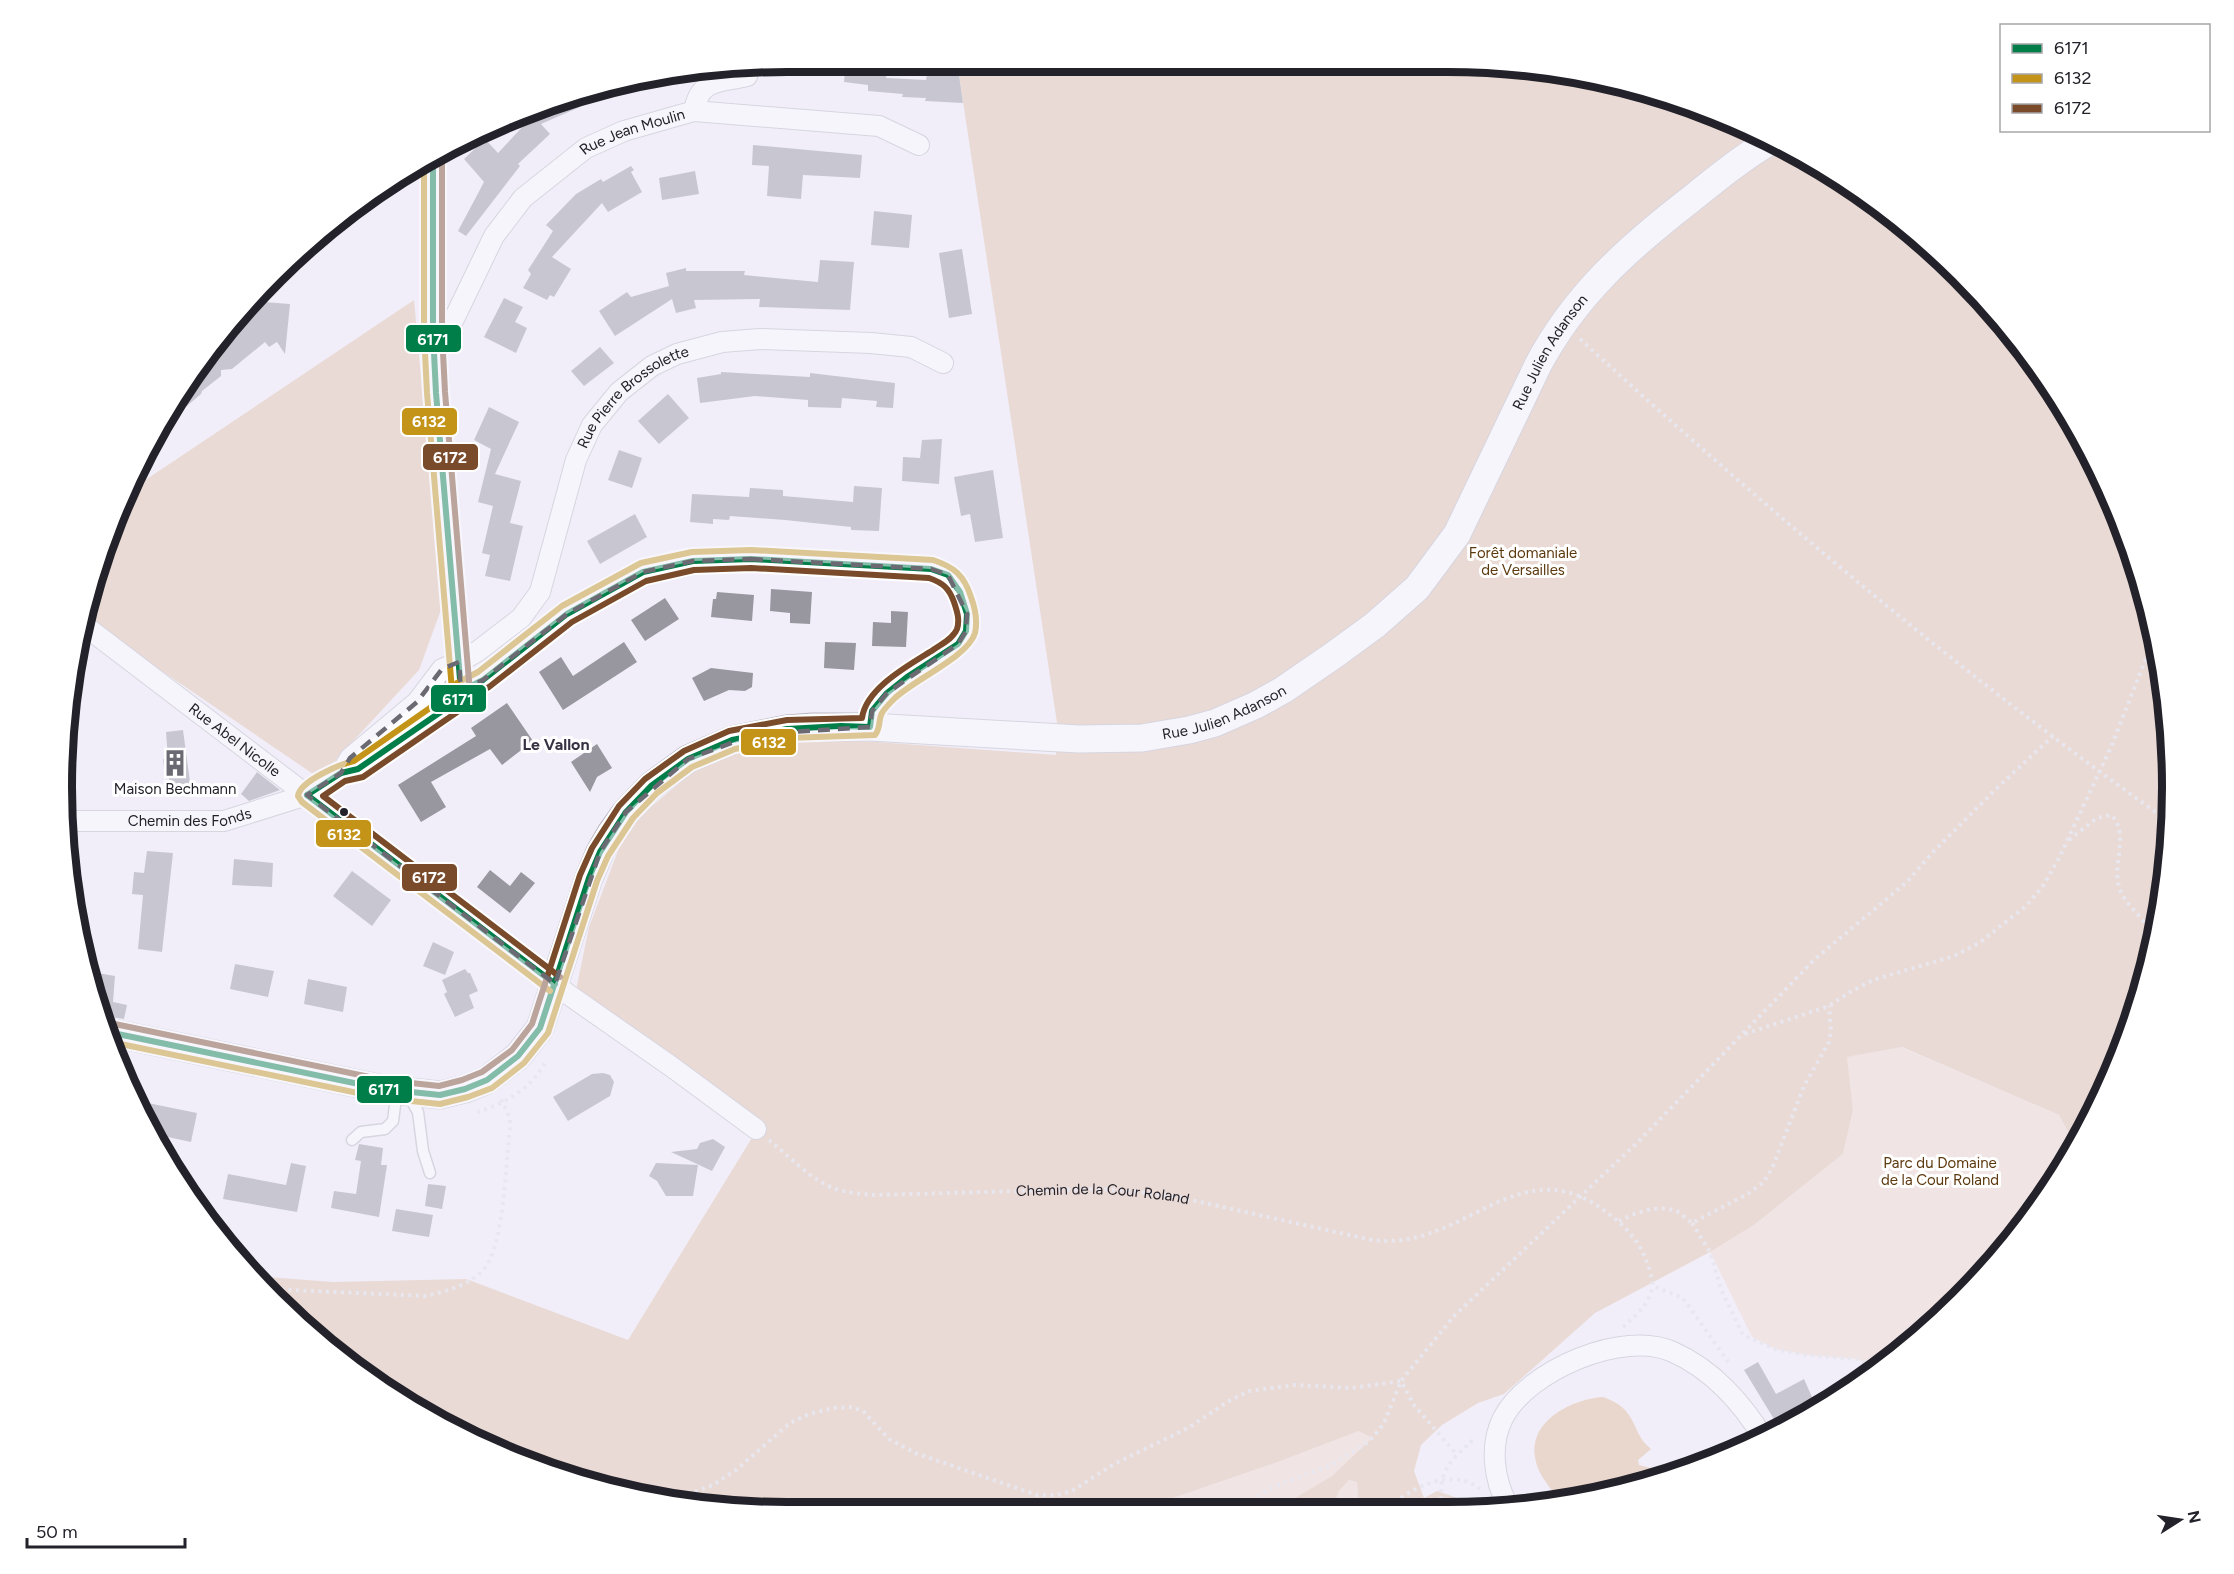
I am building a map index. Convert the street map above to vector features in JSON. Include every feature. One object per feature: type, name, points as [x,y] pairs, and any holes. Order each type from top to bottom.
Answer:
[{"type":"main road","name":"Rue Julien Adanson","points":[[116,1034],[397,1090],[440,1095],[465,1089],[487,1080],[518,1056],[540,1028],[589,878],[600,852],[626,812],[651,786],[688,759],[732,740],[787,729],[841,726],[1079,739],[1142,738],[1215,723],[1249,709],[1283,690],[1375,625],[1417,588],[1431,571],[1466,516],[1538,365],[1563,323],[1592,286],[1639,241],[1704,189],[1763,146]]},
{"type":"street","points":[[694,111],[700,91],[711,84],[747,76],[748,74]]},
{"type":"street","name":"Rue Jean Moulin","points":[[433,333],[442,331],[454,319],[494,236],[523,198],[586,148],[624,131],[694,111],[879,126],[919,145]]},
{"type":"street","points":[[341,773],[358,769],[458,700],[461,691],[436,393],[433,333],[433,166]]},
{"type":"street","name":"Rue Pierre Brossolette","points":[[341,773],[350,758],[417,702],[442,669],[459,662],[521,618],[540,592],[576,460],[592,425],[619,392],[652,366],[677,354],[722,342],[760,339],[911,347],[943,363]]},
{"type":"street","points":[[461,691],[483,680],[567,614],[643,572],[693,561],[751,559],[931,569],[948,575],[960,592],[967,614],[966,631],[958,644],[887,693],[872,711],[870,727]]},
{"type":"street","name":"Rue Abel Nicolle","points":[[90,629],[555,984]]},
{"type":"street","name":"Chemin des Fonds","points":[[73,821],[224,821],[307,795],[341,773]]},
{"type":"street","points":[[555,984],[672,1066],[756,1129]]},
{"type":"street","points":[[1505,1499],[1497,1480],[1495,1460],[1496,1440],[1502,1419],[1515,1400],[1538,1381],[1598,1350],[1624,1345],[1648,1346],[1672,1351],[1721,1384],[1752,1419],[1759,1430]]},
{"type":"lane","points":[[352,1140],[362,1132],[385,1130],[393,1121],[397,1090]]},
{"type":"lane","points":[[397,1090],[411,1101],[418,1112],[423,1151],[430,1173]]},
{"type":"path","points":[[1563,323],[1702,450],[1737,477],[1773,512],[1970,673],[2099,772],[2161,816]]},
{"type":"path","points":[[1742,1035],[1829,1006],[1873,980],[1954,956],[2003,927],[2025,907],[2043,886],[2067,842],[2112,747],[2149,652]]},
{"type":"path","points":[[1248,1502],[1271,1488],[1331,1466],[1364,1446],[1384,1423],[1401,1381],[1454,1316],[1639,1141],[1835,940],[1884,903],[1998,787],[2053,736]]},
{"type":"path","points":[[2067,842],[2097,818],[2111,815],[2116,819],[2119,829],[2118,883],[2132,909],[2148,928]]},
{"type":"path","points":[[1692,1223],[1749,1193],[1764,1182],[1773,1166],[1804,1086],[1830,1042],[1829,1006]]},
{"type":"path","points":[[277,1289],[426,1296],[449,1291],[467,1283],[485,1269],[493,1251],[500,1223],[510,1118],[504,1102],[487,1080]]},
{"type":"path","name":"Chemin de la Cour Roland","points":[[756,1129],[832,1188],[854,1193],[875,1195],[1092,1189],[1138,1191],[1173,1196],[1315,1228],[1392,1242],[1426,1236],[1504,1199],[1524,1192],[1551,1189],[1580,1196],[1599,1206],[1632,1233],[1651,1269],[1653,1286]]},
{"type":"path","points":[[1619,1221],[1634,1214],[1665,1209],[1677,1211],[1692,1223],[1710,1252],[1721,1289],[1743,1335],[1775,1349],[1806,1355],[1857,1359],[1868,1364]]},
{"type":"path","points":[[1598,1350],[1642,1310],[1650,1298],[1653,1286],[1683,1298],[1731,1366]]},
{"type":"path","points":[[1401,1381],[1414,1405],[1457,1455]]},
{"type":"path","points":[[690,1495],[713,1485],[736,1470],[790,1423],[808,1414],[834,1408],[852,1407],[863,1411],[889,1439],[915,1452],[1017,1490],[1037,1495],[1057,1495],[1072,1491],[1114,1464],[1188,1428],[1229,1401],[1249,1391],[1295,1386],[1352,1388],[1401,1381]]},
{"type":"path","points":[[1396,1502],[1410,1493],[1441,1480],[1454,1479],[1472,1482],[1487,1494]]},
{"type":"path","points":[[1441,1480],[1439,1489],[1441,1502]]},
{"type":"highlighted area","points":[[751,559],[931,569],[948,575],[967,614],[966,631],[958,644],[887,693],[872,711],[870,727],[756,734],[688,759],[626,812],[600,852],[555,984],[307,795],[341,773],[350,758],[417,702],[442,669],[459,662],[461,691],[483,680],[567,614],[643,572],[693,561]]},
{"type":"green space","name":"Forêt domaniale de Versailles","points":[[959,72],[1447,72],[1540,78],[1632,96],[1677,110],[1721,126],[1804,168],[1844,192],[1918,249],[1953,281],[2014,352],[2042,390],[2088,471],[2108,513],[2138,602],[2156,694],[2160,740],[2162,787],[2156,880],[2138,972],[2124,1017],[2108,1061],[2070,1136],[2059,1115],[1902,1047],[1847,1057],[1853,1110],[1843,1154],[1754,1225],[1710,1252],[1595,1313],[1504,1394],[1478,1403],[1442,1425],[1421,1445],[1414,1471],[1424,1498],[1437,1491],[1466,1501],[1357,1502],[1357,1482],[1349,1480],[1339,1491],[1335,1502],[1288,1502],[1332,1476],[1372,1438],[1359,1431],[1161,1502],[787,1502],[694,1496],[648,1488],[602,1478],[513,1448],[429,1406],[390,1382],[352,1354],[316,1325],[266,1277],[333,1282],[466,1279],[628,1340],[761,1123],[574,1000],[589,927],[627,827],[713,755],[822,738],[1056,755],[1057,723]]},
{"type":"green space","points":[[414,300],[442,607],[419,670],[319,778],[91,623],[110,557],[126,513],[140,484]]},
{"type":"green space","name":"Parc du Domaine de la Cour Roland","points":[[1901,1047],[2059,1115],[2070,1136],[2042,1184],[1985,1258],[1953,1293],[1918,1325],[1868,1364],[1857,1359],[1806,1355],[1775,1349],[1752,1337],[1710,1252],[1754,1225],[1843,1154],[1853,1110],[1846,1057]]},
{"type":"green space","points":[[1359,1431],[1372,1438],[1333,1476],[1288,1502],[1161,1502]]},
{"type":"green space","points":[[1349,1480],[1357,1482],[1357,1502],[1335,1502],[1339,1491]]},
{"type":"shaded area","points":[[1603,1397],[1615,1402],[1629,1414],[1639,1435],[1651,1449],[1638,1460],[1639,1465],[1654,1469],[1632,1478],[1554,1493],[1536,1463],[1535,1444],[1539,1432],[1546,1422],[1567,1407]]},
{"type":"building","points":[[845,72],[887,72],[886,78],[926,80],[927,74],[959,75],[963,103],[925,101],[926,98],[902,97],[903,94],[868,91],[868,85],[844,82]]},
{"type":"building","points":[[588,100],[589,103],[541,124],[550,134],[518,164],[520,166],[466,236],[458,231],[484,182],[464,159],[485,139],[498,153],[529,120]]},
{"type":"building","points":[[753,145],[862,155],[860,178],[803,175],[801,199],[767,196],[769,166],[752,165]]},
{"type":"building","points":[[631,166],[634,170],[631,172],[642,192],[608,212],[602,203],[552,257],[571,269],[554,297],[550,295],[547,300],[523,288],[531,274],[528,270],[553,231],[546,225],[576,194],[601,179],[603,182]]},
{"type":"building","points":[[695,171],[699,194],[662,200],[659,178]]},
{"type":"building","points":[[874,211],[912,215],[909,248],[871,245]]},
{"type":"building","points":[[962,249],[972,314],[949,318],[939,253]]},
{"type":"building","points":[[820,260],[854,262],[850,310],[759,307],[760,299],[694,300],[696,308],[676,313],[672,299],[615,336],[599,311],[627,292],[631,297],[669,286],[666,273],[686,268],[686,271],[745,271],[744,275],[818,282]]},
{"type":"building","points":[[504,298],[523,307],[515,322],[527,328],[516,353],[484,337]]},
{"type":"building","points":[[264,299],[264,302],[290,304],[285,354],[277,342],[269,347],[265,342],[232,369],[221,370],[221,376],[177,414],[220,352]]},
{"type":"building","points":[[600,347],[614,363],[584,386],[571,371]]},
{"type":"building","points":[[721,372],[810,377],[810,373],[895,383],[893,408],[876,407],[877,401],[842,398],[841,408],[808,407],[808,400],[755,396],[700,403],[697,378],[721,374]]},
{"type":"building","points":[[668,394],[689,418],[659,444],[638,421]]},
{"type":"building","points":[[489,407],[519,422],[495,474],[521,481],[510,523],[523,526],[510,581],[485,576],[490,555],[482,553],[493,506],[478,502],[491,449],[474,440]]},
{"type":"building","points":[[942,439],[939,484],[902,481],[903,457],[920,458],[922,440]]},
{"type":"building","points":[[619,450],[642,458],[632,488],[608,480]]},
{"type":"building","points":[[993,470],[1003,538],[975,542],[970,514],[961,516],[954,477]]},
{"type":"building","points":[[854,486],[882,488],[879,531],[851,530],[851,527],[730,516],[729,520],[713,519],[713,524],[690,522],[692,494],[749,497],[750,488],[783,490],[783,496],[853,502]]},
{"type":"building","points":[[635,514],[647,537],[600,564],[587,541]]},
{"type":"building","points":[[771,589],[812,592],[810,624],[790,623],[790,613],[770,611]]},
{"type":"building","points":[[717,592],[754,595],[752,621],[711,617],[713,599],[716,599]]},
{"type":"building","points":[[665,598],[679,619],[645,641],[631,620]]},
{"type":"building","points":[[891,611],[908,612],[906,647],[872,646],[873,622],[891,623]]},
{"type":"building","points":[[624,642],[637,662],[563,710],[539,672],[561,657],[573,676]]},
{"type":"building","points":[[825,642],[856,643],[854,670],[824,668]]},
{"type":"building","points":[[711,668],[753,673],[752,687],[745,691],[729,690],[704,701],[692,678]]},
{"type":"building","points":[[507,703],[533,741],[502,765],[490,749],[431,782],[446,807],[421,822],[398,785],[476,736],[471,728]]},
{"type":"building","name":"Maison Bechmann","points":[[183,730],[191,789],[170,792],[169,776],[165,777],[163,759],[168,759],[166,732]]},
{"type":"building","points":[[597,744],[612,768],[597,777],[590,792],[571,762]]},
{"type":"building","points":[[257,772],[280,790],[249,801],[241,794]]},
{"type":"building","points":[[147,851],[173,853],[162,952],[138,949],[143,895],[132,894],[134,872],[144,873]]},
{"type":"building","points":[[234,859],[273,863],[272,887],[232,885]]},
{"type":"building","points":[[490,870],[510,886],[521,872],[535,883],[510,913],[477,887]]},
{"type":"building","points":[[352,871],[391,900],[372,926],[333,896]]},
{"type":"building","points":[[433,942],[454,952],[445,975],[423,966]]},
{"type":"building","points":[[235,964],[274,971],[268,997],[230,989]]},
{"type":"building","points":[[465,969],[470,973],[478,991],[469,995],[474,1008],[455,1017],[444,994],[447,992],[442,980]]},
{"type":"building","points":[[96,973],[115,976],[113,1002],[127,1005],[124,1019],[111,1017]]},
{"type":"building","points":[[308,979],[347,987],[343,1012],[304,1004]]},
{"type":"building","points":[[592,1074],[610,1075],[614,1082],[610,1096],[568,1121],[553,1097]]},
{"type":"building","points":[[146,1103],[197,1113],[191,1142],[164,1136]]},
{"type":"building","points":[[713,1139],[725,1147],[712,1171],[671,1152],[697,1149],[700,1143]]},
{"type":"building","points":[[359,1144],[383,1148],[381,1165],[387,1165],[379,1217],[331,1208],[334,1191],[356,1194],[361,1161],[355,1160]]},
{"type":"building","points":[[291,1163],[306,1166],[297,1212],[223,1199],[228,1174],[286,1185]]},
{"type":"building","points":[[656,1163],[698,1165],[693,1196],[666,1196],[657,1181],[649,1176]]},
{"type":"building","points":[[428,1184],[446,1186],[442,1209],[425,1206]]},
{"type":"building","points":[[396,1209],[433,1215],[429,1237],[392,1231]]},
{"type":"building","points":[[1758,1362],[1776,1394],[1804,1379],[1813,1400],[1775,1421],[1744,1370]]},
{"type":"transit line","name":"6172","points":[[442,161],[442,333],[445,392],[470,693],[463,708],[363,777],[345,781],[323,796],[560,977]]},
{"type":"transit line","name":"6171","points":[[307,795],[341,773],[358,769],[458,700],[461,691],[436,393],[433,333],[433,166]]},
{"type":"transit line","name":"6132","points":[[424,171],[424,333],[427,393],[452,690],[450,694],[354,761],[331,769],[313,779],[300,790],[298,796],[302,802],[550,991]]},
{"type":"transit line","name":"6132","points":[[120,1044],[382,1098],[440,1104],[492,1088],[524,1063],[548,1033],[597,881],[608,856],[633,818],[657,793],[692,767],[735,749],[788,738],[875,735],[882,713],[894,699],[962,651],[970,642],[975,633],[976,614],[968,589],[961,577],[952,569],[933,560],[751,550],[692,552],[641,563],[562,606],[478,672],[457,683]]},
{"type":"transit line","name":"6171","points":[[116,1034],[383,1089],[440,1095],[465,1089],[487,1080],[518,1056],[540,1028],[589,878],[600,852],[626,812],[651,786],[688,759],[732,740],[787,729],[870,727],[872,711],[887,693],[907,677],[958,644],[966,631],[967,614],[960,592],[948,575],[931,569],[751,559],[693,561],[643,572],[567,614],[483,680],[461,691]]},
{"type":"transit line","name":"6172","points":[[112,1023],[384,1080],[439,1086],[482,1072],[512,1050],[532,1024],[580,875],[592,848],[619,806],[645,779],[684,751],[729,731],[787,720],[862,718],[865,707],[880,687],[901,670],[953,636],[958,626],[958,616],[948,590],[942,584],[929,578],[751,568],[694,570],[646,581],[572,622],[489,687],[465,699]]},
{"type":"transit line","name":"6171","points":[[307,795],[555,984]]},
{"type":"place","name":"Maison Bechmann","points":[[175,763]]},
{"type":"district","name":"Le Vallon","points":[[556,744]]}]
